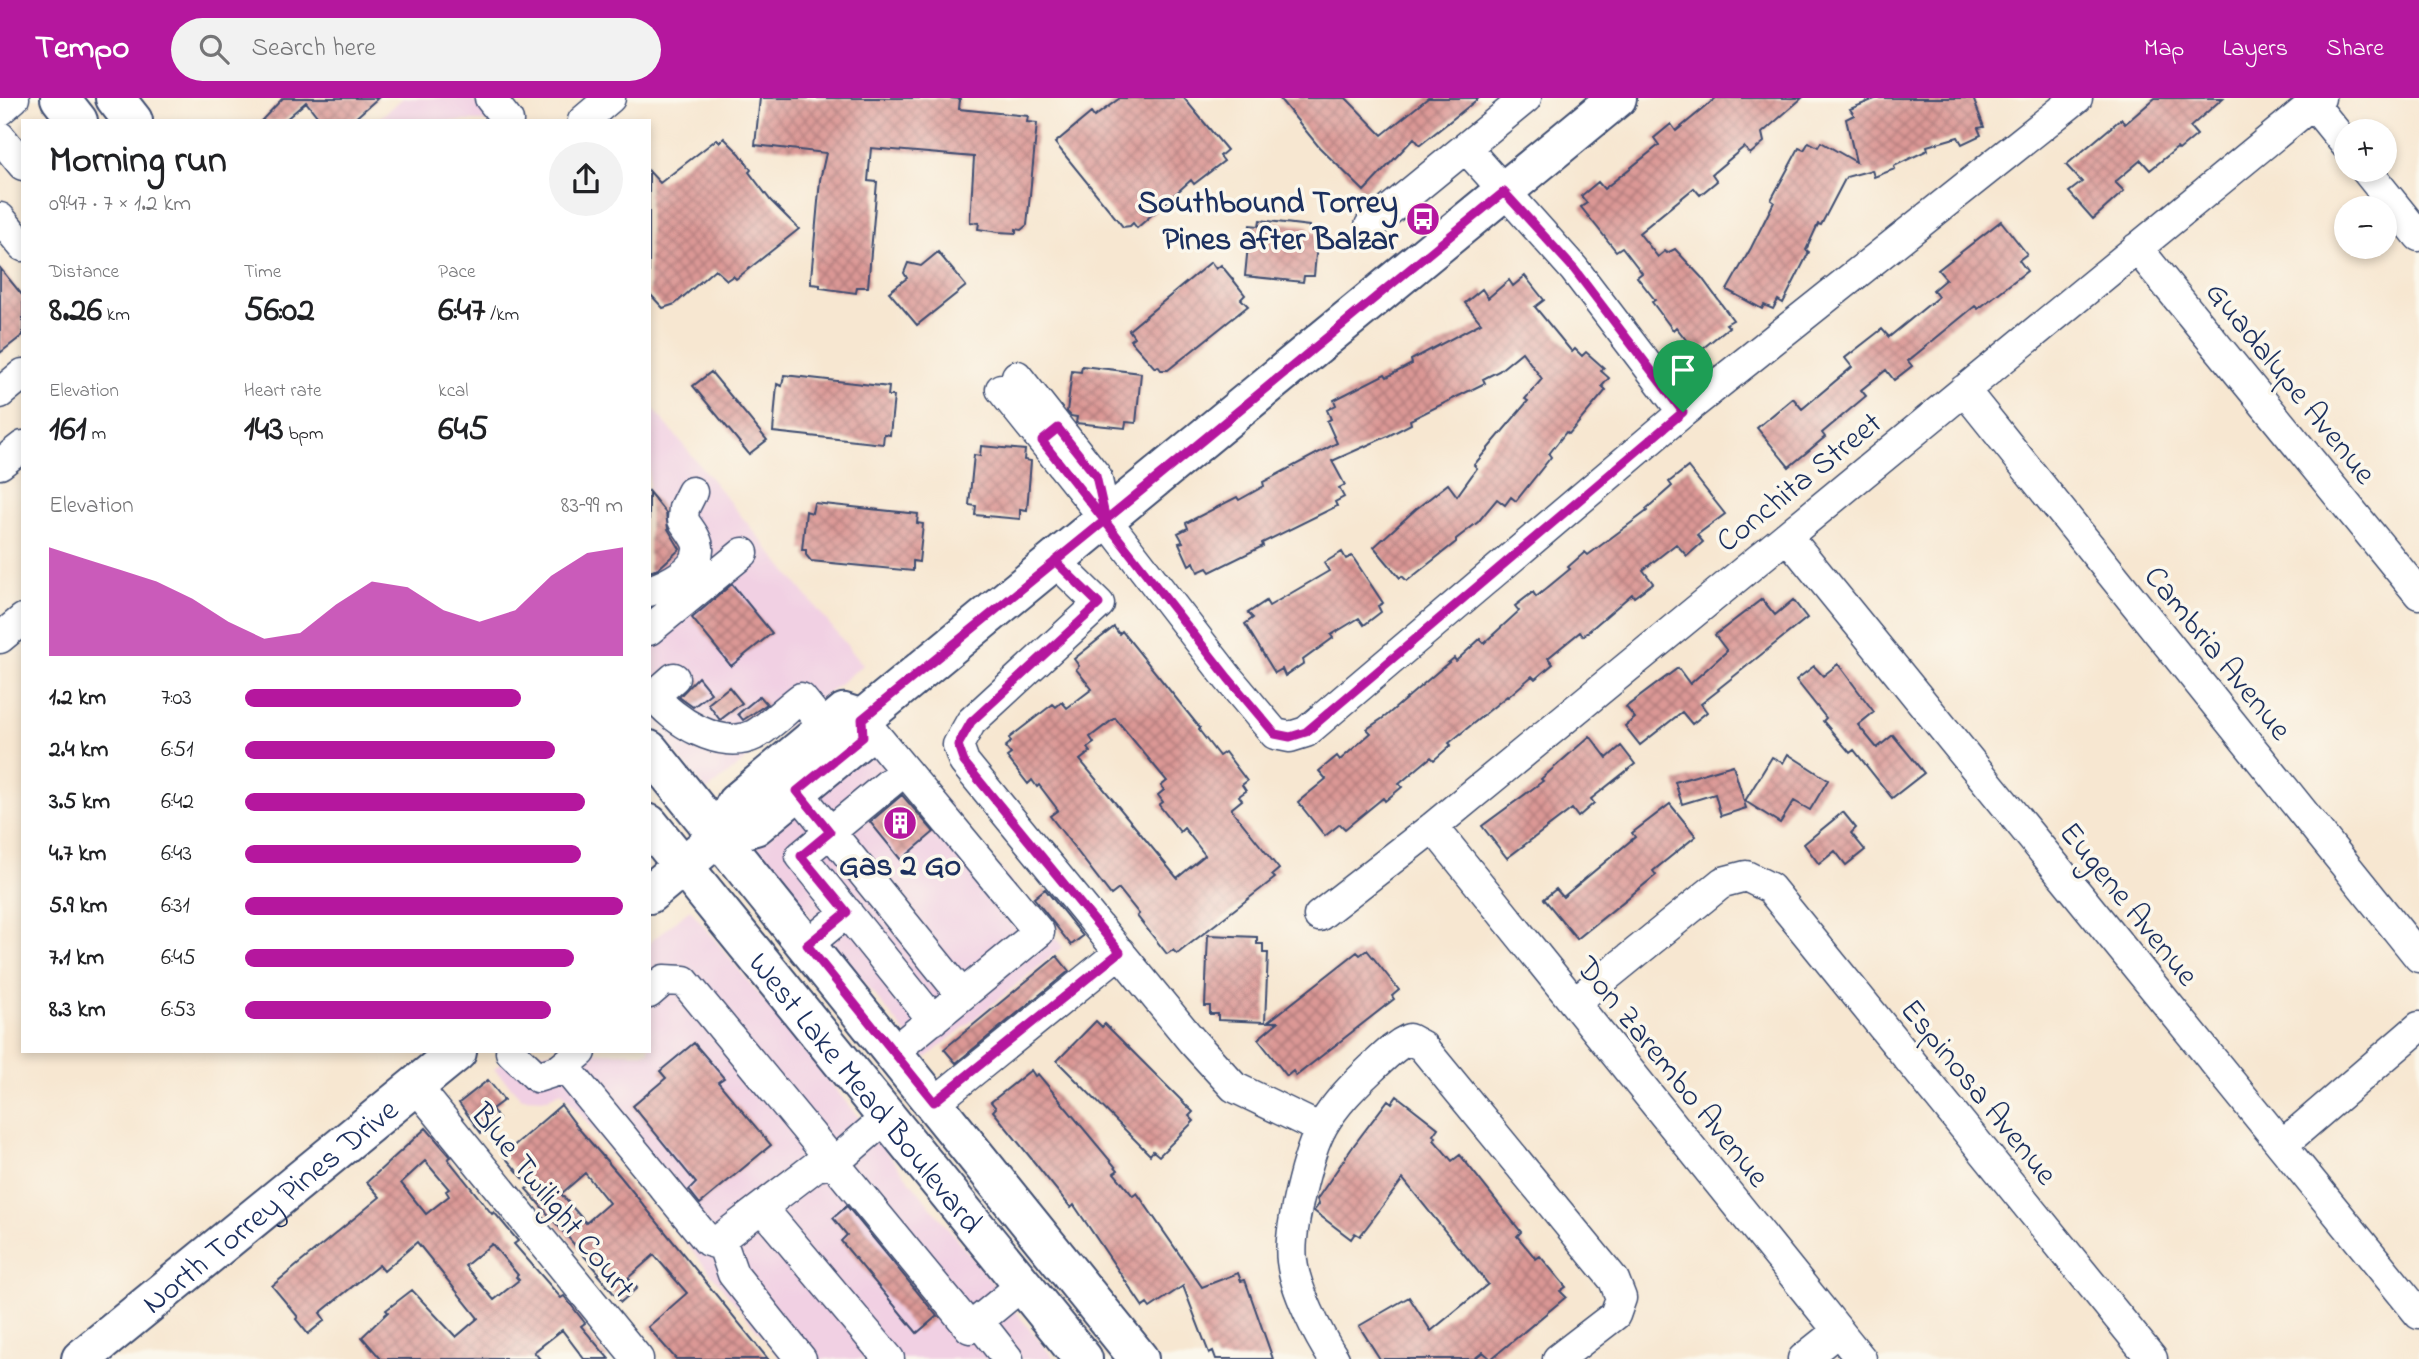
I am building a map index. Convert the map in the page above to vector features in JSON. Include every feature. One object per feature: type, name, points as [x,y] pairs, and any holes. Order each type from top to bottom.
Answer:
[{"type":"main road","points":[[60,98],[76,119]]},
{"type":"main road","points":[[115,98],[131,119]]},
{"type":"main road","points":[[862,719],[1617,98]]},
{"type":"main road","points":[[651,892],[719,836],[736,803],[844,713],[862,719]]},
{"type":"main road","points":[[719,836],[755,825],[863,737],[862,719]]},
{"type":"main road","name":"West Lake Mead Boulevard","points":[[651,752],[1139,1359]]},
{"type":"main road","name":"West Lake Mead Boulevard","points":[[651,826],[1083,1359]]},
{"type":"main road","name":"North Torrey Pines Drive","points":[[80,1359],[456,1053]]},
{"type":"main road","points":[[1023,1284],[1057,1256]]},
{"type":"street","points":[[0,110],[14,98]]},
{"type":"street","points":[[490,98],[506,119]]},
{"type":"street","points":[[585,119],[610,98]]},
{"type":"street","points":[[1370,226],[1526,98]]},
{"type":"street","points":[[1009,382],[1050,435],[1106,520],[1228,678],[1275,734],[1290,737],[1306,732],[1683,412],[2077,98]]},
{"type":"street","points":[[2316,101],[2334,127]]},
{"type":"street","name":"Conchita Street","points":[[1319,916],[1433,827],[2316,101]]},
{"type":"street","points":[[0,137],[21,163]]},
{"type":"street","points":[[1466,148],[1574,269],[1683,412]]},
{"type":"street","points":[[2376,182],[2419,236]]},
{"type":"street","points":[[0,218],[21,244]]},
{"type":"street","name":"Guadalupe Avenue","points":[[2137,248],[2419,594]]},
{"type":"street","points":[[0,393],[21,376]]},
{"type":"street","name":"Cambria Avenue","points":[[1964,390],[2419,957]]},
{"type":"street","points":[[0,464],[21,448]]},
{"type":"street","points":[[651,591],[667,584],[690,567],[699,551],[682,520],[684,508],[692,492]]},
{"type":"street","name":"Eugene Avenue","points":[[1787,536],[2419,1314]]},
{"type":"street","points":[[651,628],[743,553]]},
{"type":"street","points":[[1055,561],[1099,604],[971,722],[958,745],[964,762],[1234,1087],[1321,1129]]},
{"type":"street","points":[[0,638],[21,621]]},
{"type":"street","points":[[659,691],[664,709],[677,719],[719,737],[733,740],[753,736],[801,698],[826,729]]},
{"type":"street","points":[[862,719],[1039,932],[894,1052]]},
{"type":"street","points":[[904,771],[801,856],[933,1020]]},
{"type":"street","points":[[797,791],[962,995]]},
{"type":"street","name":"Don Zarembo Avenue","points":[[1433,827],[1861,1359]]},
{"type":"street","name":"Espinosa Avenue","points":[[1575,1002],[1723,882],[1746,876],[1770,888],[2152,1359]]},
{"type":"street","points":[[807,945],[847,912]]},
{"type":"street","points":[[934,1102],[1120,952]]},
{"type":"street","points":[[651,991],[664,981],[684,981],[970,1328],[1023,1284]]},
{"type":"street","points":[[2282,1145],[2419,1027]]},
{"type":"street","points":[[1334,1359],[1323,1342],[1301,1294],[1292,1260],[1296,1210],[1315,1142],[1342,1097],[1396,1044],[1409,1039],[1422,1046],[1614,1280],[1621,1298],[1615,1315],[1558,1359]]},
{"type":"street","points":[[511,1053],[537,1077],[551,1074],[572,1059],[708,1241],[715,1243],[816,1166],[834,1163],[888,1116]]},
{"type":"street","name":"Blue Twilight Court","points":[[415,1085],[638,1359]]},
{"type":"street","points":[[762,1208],[890,1359]]},
{"type":"street","points":[[721,1240],[733,1274],[801,1359]]},
{"type":"street","points":[[979,1322],[1004,1358]]},
{"type":"street","points":[[1803,1359],[1838,1331]]},
{"type":"shaded area","points":[[403,98],[472,98],[490,119],[378,119]]},
{"type":"shaded area","points":[[651,405],[863,665],[707,791],[651,722]]},
{"type":"shaded area","points":[[891,732],[1063,947],[926,1058],[755,849]]},
{"type":"shaded area","points":[[690,909],[1054,1359],[781,1359],[561,1091],[547,1099],[522,1098],[494,1069],[514,1053],[651,1053],[651,941]]},
{"type":"building","points":[[283,98],[378,98],[354,119],[319,119],[306,102],[286,119],[263,119]]},
{"type":"building","points":[[760,98],[948,98],[960,99],[959,109],[1028,116],[1027,122],[1037,123],[1027,225],[1021,230],[1016,229],[1016,233],[978,229],[979,223],[970,222],[974,157],[871,148],[868,181],[877,182],[868,287],[857,287],[856,293],[820,288],[820,285],[811,284],[820,180],[826,153],[755,145]]},
{"type":"building","points":[[1120,98],[1184,98],[1227,150],[1220,156],[1224,161],[1194,184],[1191,180],[1137,228],[1133,223],[1123,227],[1055,143],[1091,113],[1094,117]]},
{"type":"building","points":[[1279,98],[1346,98],[1382,135],[1428,98],[1479,98],[1420,145],[1414,138],[1364,191],[1319,147]]},
{"type":"building","points":[[1716,98],[1802,98],[1762,133],[1764,142],[1750,154],[1744,147],[1712,174],[1717,181],[1700,195],[1694,188],[1639,233],[1658,257],[1665,251],[1667,253],[1675,249],[1702,278],[1733,320],[1726,324],[1729,327],[1702,349],[1698,345],[1694,350],[1676,327],[1673,330],[1652,302],[1655,300],[1637,277],[1642,273],[1622,247],[1616,251],[1581,207],[1587,203],[1581,196],[1598,182],[1604,189],[1659,145],[1654,138],[1671,124],[1676,131]]},
{"type":"building","points":[[1877,98],[1973,98],[1984,127],[1978,128],[1981,135],[1962,144],[1958,137],[1927,146],[1928,150],[1894,166],[1895,169],[1874,177],[1872,170],[1846,177],[1821,225],[1818,224],[1806,250],[1809,252],[1783,303],[1778,300],[1773,309],[1764,305],[1762,309],[1727,290],[1751,248],[1774,202],[1771,200],[1799,148],[1804,150],[1809,142],[1818,147],[1821,142],[1856,162],[1846,119],[1854,115],[1850,109]]},
{"type":"building","points":[[2155,98],[2223,98],[2190,127],[2197,135],[2179,150],[2177,148],[2150,170],[2141,160],[2115,182],[2124,191],[2093,219],[2069,192],[2082,182],[2066,165],[2121,119],[2125,124]]},
{"type":"building","points":[[724,138],[740,154],[751,170],[749,172],[771,201],[799,229],[736,279],[733,276],[727,280],[715,269],[675,304],[663,308],[651,295],[651,173],[660,183],[717,139],[720,142]]},
{"type":"building","points":[[1260,220],[1309,226],[1309,231],[1318,232],[1314,276],[1304,276],[1303,282],[1245,276],[1250,225],[1259,226]]},
{"type":"building","points":[[2001,221],[2027,254],[2019,260],[2027,271],[1978,309],[1975,306],[1908,361],[1912,366],[1894,380],[1886,370],[1861,390],[1866,396],[1822,433],[1825,437],[1789,467],[1757,428],[1793,398],[1802,409],[1852,367],[1845,358],[1882,329],[1889,337],[1938,297],[1933,290],[1946,279],[1938,270]]},
{"type":"building","points":[[938,252],[966,286],[917,325],[889,292],[907,278],[904,273],[908,263],[921,266]]},
{"type":"building","points":[[1211,262],[1216,269],[1221,265],[1245,295],[1241,299],[1248,306],[1168,370],[1161,370],[1158,366],[1155,368],[1130,340],[1134,337],[1129,330]]},
{"type":"building","points":[[0,268],[21,294],[21,337],[0,353]]},
{"type":"building","points":[[1525,276],[1544,300],[1535,307],[1572,352],[1575,349],[1582,356],[1586,352],[1604,368],[1601,371],[1609,378],[1602,386],[1606,390],[1569,434],[1566,432],[1549,454],[1551,457],[1516,501],[1511,497],[1505,505],[1497,499],[1478,522],[1407,581],[1402,576],[1400,578],[1374,547],[1448,484],[1457,496],[1477,468],[1474,465],[1528,401],[1525,399],[1542,379],[1522,352],[1499,371],[1483,379],[1485,383],[1410,420],[1411,424],[1388,436],[1332,461],[1345,485],[1339,488],[1344,497],[1335,502],[1337,506],[1210,572],[1207,568],[1198,572],[1194,562],[1189,565],[1179,543],[1183,542],[1178,533],[1188,528],[1186,523],[1237,497],[1239,500],[1264,486],[1263,482],[1337,443],[1327,421],[1331,419],[1327,410],[1336,405],[1334,400],[1385,374],[1387,377],[1412,364],[1411,360],[1481,323],[1465,303],[1482,289],[1488,298],[1509,280],[1513,286]]},
{"type":"building","points":[[1082,366],[1141,373],[1136,423],[1126,422],[1125,428],[1076,423],[1077,417],[1067,412],[1072,371],[1081,372]]},
{"type":"building","points":[[711,372],[767,440],[749,454],[693,386]]},
{"type":"building","points":[[784,375],[889,387],[888,396],[894,396],[890,435],[884,434],[883,444],[773,432],[777,384],[782,386]]},
{"type":"building","points":[[981,446],[1025,450],[1024,460],[1031,461],[1027,510],[1020,509],[1020,519],[975,515],[976,506],[969,505],[974,455],[980,456]]},
{"type":"building","points":[[1688,467],[1725,514],[1697,535],[1703,542],[1687,556],[1676,544],[1643,570],[1653,583],[1634,597],[1632,594],[1583,636],[1580,632],[1548,658],[1553,664],[1535,679],[1532,676],[1507,696],[1449,743],[1451,745],[1434,760],[1431,757],[1399,784],[1402,787],[1385,801],[1383,798],[1345,829],[1340,824],[1325,836],[1298,802],[1326,779],[1319,771],[1337,756],[1340,760],[1371,733],[1367,729],[1454,658],[1456,661],[1480,639],[1484,643],[1519,611],[1515,606],[1533,592],[1536,597],[1570,569],[1568,567],[1585,552],[1588,555],[1647,511],[1646,509],[1672,486],[1669,482]]},
{"type":"building","points":[[651,494],[666,513],[668,529],[680,549],[658,569],[651,571]]},
{"type":"building","points":[[814,503],[918,514],[917,523],[923,524],[919,562],[913,561],[913,571],[811,561],[806,550],[802,550],[806,511],[812,513]]},
{"type":"building","points":[[1342,552],[1346,559],[1352,556],[1383,603],[1378,606],[1381,612],[1364,625],[1359,618],[1331,635],[1333,638],[1285,676],[1282,669],[1275,673],[1245,624],[1253,618],[1248,613],[1266,601],[1269,606],[1329,571],[1324,563]]},
{"type":"building","points":[[732,584],[772,633],[731,666],[692,618]]},
{"type":"building","points":[[1762,599],[1775,615],[1793,600],[1807,618],[1701,704],[1707,712],[1692,724],[1682,712],[1640,745],[1625,726],[1635,718],[1626,707],[1678,668],[1690,684],[1727,651],[1715,635]]},
{"type":"building","points":[[1114,627],[1119,634],[1122,631],[1200,728],[1219,756],[1225,752],[1247,781],[1242,785],[1246,791],[1239,796],[1242,800],[1231,809],[1279,869],[1272,875],[1275,878],[1177,954],[1173,950],[1167,954],[1119,889],[1111,895],[1050,816],[1058,810],[1039,785],[1037,787],[1032,780],[1028,784],[1007,757],[1011,754],[1005,747],[1011,742],[1009,738],[1053,704],[1056,707],[1062,702],[1067,708],[1092,689],[1076,669],[1079,666],[1074,659]],"holes":[[[1115,718],[1167,781],[1161,786],[1164,790],[1158,795],[1163,802],[1159,805],[1180,832],[1184,828],[1205,855],[1177,878],[1080,760],[1090,752],[1087,748],[1094,743],[1090,737]]]},
{"type":"building","points":[[1838,664],[1874,712],[1858,725],[1877,748],[1893,735],[1924,773],[1892,798],[1854,750],[1850,753],[1823,721],[1826,718],[1796,680],[1814,666],[1823,676]]},
{"type":"building","points":[[698,677],[711,693],[693,707],[679,697]]},
{"type":"building","points":[[729,687],[742,703],[720,720],[708,704]]},
{"type":"building","points":[[760,696],[767,704],[743,720],[738,714]]},
{"type":"building","points":[[1590,736],[1607,758],[1621,746],[1635,764],[1591,799],[1594,803],[1578,817],[1572,809],[1507,858],[1482,826],[1543,781],[1541,779]]},
{"type":"building","points":[[1788,754],[1828,780],[1810,810],[1794,801],[1780,823],[1745,801],[1772,757],[1783,763]]},
{"type":"building","points":[[1733,765],[1746,808],[1721,816],[1715,794],[1682,804],[1675,782]]},
{"type":"building","name":"Gas 2 Go","points":[[902,795],[934,832],[901,860],[870,822]]},
{"type":"building","points":[[1670,804],[1696,836],[1653,871],[1656,875],[1577,939],[1544,899],[1556,889],[1563,897],[1635,837],[1632,833]]},
{"type":"building","points":[[1843,812],[1856,828],[1851,833],[1865,850],[1846,865],[1835,851],[1819,864],[1804,844]]},
{"type":"building","points":[[1045,889],[1083,936],[1071,945],[1034,898]]},
{"type":"building","points":[[1208,935],[1257,937],[1257,944],[1263,944],[1263,953],[1268,953],[1265,1022],[1218,1020],[1218,1014],[1210,1014],[1210,1006],[1205,1006]]},
{"type":"building","points":[[1367,950],[1399,990],[1392,996],[1394,999],[1296,1076],[1293,1071],[1287,1076],[1258,1039],[1278,1022],[1268,1022],[1357,952],[1360,955]]},
{"type":"building","points":[[1057,956],[1069,971],[956,1063],[944,1049]]},
{"type":"building","points":[[1096,1021],[1102,1027],[1105,1024],[1193,1112],[1189,1116],[1194,1121],[1159,1156],[1153,1151],[1150,1155],[1057,1061]]},
{"type":"building","points":[[694,1043],[724,1078],[718,1082],[771,1145],[700,1204],[689,1190],[696,1183],[633,1106],[666,1078],[660,1071]]},
{"type":"building","points":[[1031,1070],[1035,1076],[1038,1074],[1118,1170],[1114,1173],[1133,1196],[1137,1193],[1202,1287],[1238,1273],[1241,1281],[1245,1280],[1273,1359],[1216,1359],[1213,1351],[1209,1353],[1183,1286],[1150,1308],[1147,1304],[1143,1307],[1074,1205],[1071,1208],[993,1111],[996,1108],[991,1102]]},
{"type":"building","points":[[488,1080],[504,1100],[492,1109],[499,1119],[481,1133],[459,1103]]},
{"type":"building","points":[[1397,1096],[1438,1128],[1433,1135],[1436,1137],[1434,1140],[1452,1161],[1460,1155],[1521,1232],[1517,1236],[1536,1259],[1540,1256],[1566,1287],[1560,1291],[1566,1297],[1491,1359],[1483,1352],[1474,1359],[1380,1359],[1359,1326],[1409,1297],[1431,1331],[1488,1284],[1403,1179],[1360,1236],[1355,1233],[1351,1239],[1314,1211],[1319,1204],[1317,1199],[1354,1145],[1388,1100],[1392,1103]]},
{"type":"building","points":[[561,1105],[768,1359],[676,1359],[648,1327],[687,1293],[654,1255],[628,1278],[637,1288],[621,1302],[526,1189],[530,1186],[503,1155]],"holes":[[[585,1173],[609,1203],[586,1223],[561,1194]]]},
{"type":"building","points":[[426,1128],[451,1157],[448,1159],[492,1214],[494,1212],[518,1241],[514,1244],[561,1298],[564,1296],[585,1323],[581,1326],[609,1359],[584,1359],[562,1330],[534,1352],[540,1359],[381,1359],[362,1337],[388,1312],[386,1310],[412,1290],[456,1337],[478,1318],[417,1242],[384,1271],[379,1265],[320,1313],[325,1320],[308,1334],[296,1319],[298,1317],[272,1286],[380,1197],[367,1182]],"holes":[[[425,1161],[449,1189],[446,1191],[449,1196],[426,1214],[401,1183]],[[492,1244],[518,1275],[516,1277],[519,1280],[494,1300],[465,1266]]]},
{"type":"building","points":[[847,1206],[937,1316],[917,1333],[841,1241],[847,1235],[833,1218]]},
{"type":"place","name":"Southbound Torrey Pines after Balzar","points":[[1423,219]]},
{"type":"place","name":"Gas 2 Go","points":[[900,823]]},
{"type":"route","points":[[1683,412],[1306,732],[1290,737],[1275,734],[1228,678],[1106,520],[1042,441],[1058,428],[1096,476],[1106,520],[1055,561],[991,613],[862,719],[863,737],[797,791],[830,832],[801,856],[847,912],[807,945],[934,1102],[1120,952],[964,762],[958,745],[971,722],[1099,604],[1055,561],[1106,520],[1504,192],[1574,269],[1683,412]]}]
